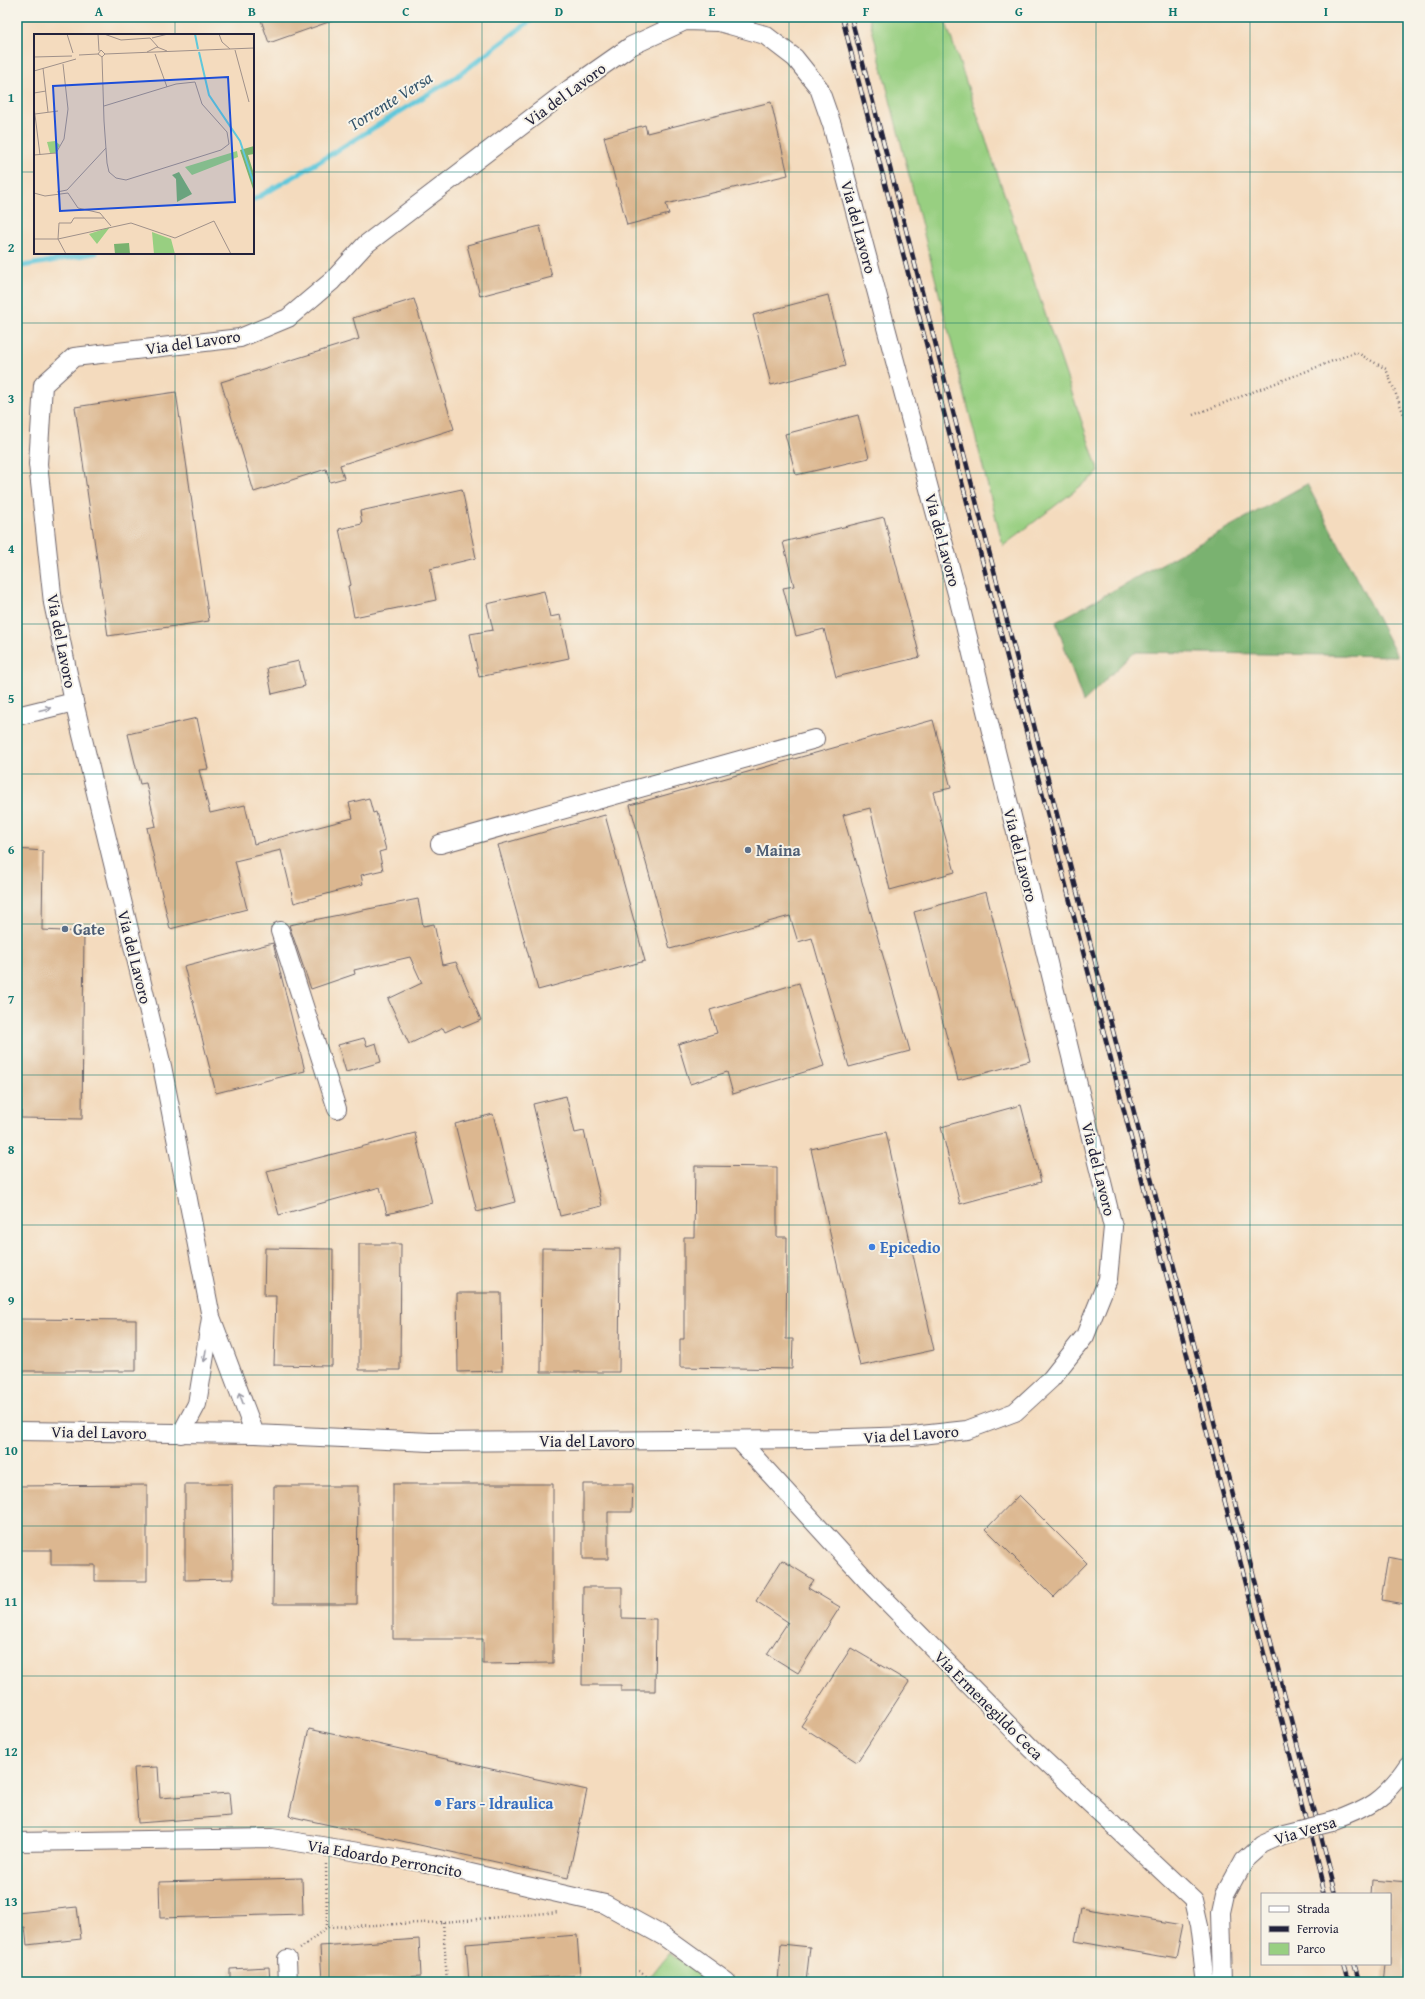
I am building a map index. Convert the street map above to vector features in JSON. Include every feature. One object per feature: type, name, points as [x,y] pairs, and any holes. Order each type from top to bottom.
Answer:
[{"type":"street","name":"Via del Lavoro","points":[[17,1431],[255,1434],[430,1442],[739,1440],[912,1436],[967,1430],[1015,1412],[1051,1379],[1085,1336],[1108,1279],[1113,1227],[959,601],[832,125],[819,88],[795,58],[765,35],[719,22],[685,21],[631,46],[571,88],[365,245],[332,281],[288,318],[240,338],[74,357],[43,385],[38,464],[53,603],[74,702],[162,1066],[211,1317],[255,1434]]},
{"type":"street","points":[[17,716],[74,702]]},
{"type":"street","points":[[440,844],[815,739]]},
{"type":"street","points":[[280,931],[337,1109]]},
{"type":"street","name":"Via del Lavoro","points":[[181,1434],[197,1404],[211,1317]]},
{"type":"street","name":"Via Ermenegildo Ceca","points":[[739,1440],[872,1586],[1032,1749],[1193,1900],[1199,1926],[1206,1982]]},
{"type":"street","name":"Via Versa","points":[[1223,1982],[1221,1912],[1225,1894],[1243,1861],[1262,1844],[1284,1834],[1332,1822],[1360,1812],[1380,1800],[1396,1785],[1408,1766]]},
{"type":"street","name":"Via Edoardo Perroncito","points":[[17,1842],[272,1838],[432,1864],[605,1904],[663,1936],[727,1982]]},
{"type":"street","points":[[287,1959],[288,1982]]},
{"type":"path","points":[[1192,415],[1356,352],[1386,369],[1408,425]]},
{"type":"path","points":[[326,1847],[327,1927]]},
{"type":"path","points":[[287,1959],[327,1927],[443,1922],[559,1912],[573,1896]]},
{"type":"path","points":[[443,1922],[447,1982]]},
{"type":"path","points":[[639,1971],[654,1982]]},
{"type":"green space","points":[[869,17],[944,17],[1099,472],[1003,546]]},
{"type":"green space","points":[[1307,484],[1397,656],[1134,652],[1083,702],[1056,622]]},
{"type":"green space","points":[[669,1953],[709,1982],[646,1982]]},
{"type":"building","points":[[260,17],[337,17],[337,19],[269,43]]},
{"type":"building","points":[[771,102],[788,175],[666,204],[669,214],[627,225],[604,137],[645,125],[647,133]]},
{"type":"building","points":[[540,226],[552,277],[480,296],[467,245]]},
{"type":"building","points":[[828,295],[845,366],[771,385],[753,315]]},
{"type":"building","points":[[414,299],[454,429],[340,465],[344,478],[330,482],[326,469],[254,492],[221,382],[359,339],[353,318]]},
{"type":"building","points":[[176,392],[209,621],[108,636],[75,407]]},
{"type":"building","points":[[858,415],[869,458],[796,475],[785,434]]},
{"type":"building","points":[[462,489],[476,558],[430,569],[436,600],[354,617],[348,586],[351,585],[339,529],[362,524],[360,511]]},
{"type":"building","points":[[884,517],[920,657],[836,677],[824,629],[796,636],[783,588],[794,586],[783,542]]},
{"type":"building","points":[[544,591],[550,617],[560,615],[569,658],[479,677],[470,634],[493,630],[487,604]]},
{"type":"building","points":[[299,661],[305,686],[272,694],[267,668]]},
{"type":"building","points":[[197,718],[208,769],[199,770],[210,813],[245,805],[254,844],[353,818],[349,803],[369,798],[373,813],[376,812],[386,850],[379,852],[383,870],[361,875],[363,884],[294,903],[281,850],[235,861],[247,909],[170,929],[147,828],[156,826],[146,783],[140,784],[128,734]]},
{"type":"building","points":[[933,720],[951,788],[933,792],[955,872],[890,890],[870,808],[843,815],[910,1051],[849,1067],[812,938],[798,942],[790,916],[670,949],[630,805]]},
{"type":"building","points":[[605,815],[645,961],[538,990],[498,845]]},
{"type":"building","points":[[17,849],[43,851],[42,930],[84,932],[82,1119],[21,1118],[22,1083],[17,1083]]},
{"type":"building","points":[[986,892],[1030,1061],[958,1080],[914,912]]},
{"type":"building","points":[[418,899],[423,926],[434,924],[443,965],[456,962],[481,1020],[462,1028],[460,1025],[445,1032],[443,1028],[409,1044],[388,999],[422,983],[410,957],[354,970],[355,974],[311,989],[289,925]]},
{"type":"building","points":[[273,943],[305,1071],[216,1093],[184,966]]},
{"type":"building","points":[[799,983],[824,1066],[733,1094],[727,1072],[690,1084],[678,1044],[717,1033],[710,1010]]},
{"type":"building","points":[[364,1038],[367,1046],[376,1043],[381,1062],[346,1072],[338,1045]]},
{"type":"building","points":[[566,1096],[575,1133],[584,1131],[602,1206],[560,1216],[533,1104]]},
{"type":"building","points":[[1021,1105],[1041,1182],[960,1204],[941,1127]]},
{"type":"building","points":[[493,1114],[515,1202],[477,1212],[455,1124]]},
{"type":"building","name":"Epicedio","points":[[886,1132],[934,1350],[860,1366],[811,1149]]},
{"type":"building","points":[[415,1133],[432,1203],[387,1214],[380,1187],[279,1215],[267,1171]]},
{"type":"building","points":[[695,1166],[777,1167],[777,1237],[787,1237],[786,1339],[793,1339],[792,1369],[680,1367],[680,1339],[684,1339],[684,1237],[694,1237]]},
{"type":"building","points":[[359,1244],[401,1244],[400,1370],[359,1370]]},
{"type":"building","points":[[265,1248],[333,1249],[332,1366],[274,1365],[276,1296],[264,1296]]},
{"type":"building","points":[[542,1248],[620,1249],[619,1372],[541,1372]]},
{"type":"building","points":[[457,1293],[501,1293],[502,1371],[458,1372]]},
{"type":"building","points":[[17,1319],[136,1320],[136,1371],[17,1371]]},
{"type":"building","points":[[185,1484],[232,1484],[233,1579],[185,1580]]},
{"type":"building","points":[[393,1484],[553,1484],[553,1663],[483,1664],[483,1639],[393,1639]]},
{"type":"building","points":[[583,1484],[633,1484],[632,1512],[608,1512],[608,1559],[583,1559]]},
{"type":"building","points":[[147,1485],[147,1581],[95,1581],[95,1565],[51,1565],[51,1550],[17,1550],[17,1486]]},
{"type":"building","points":[[274,1486],[358,1486],[357,1604],[273,1604]]},
{"type":"building","points":[[1019,1495],[1087,1563],[1054,1597],[986,1529]]},
{"type":"building","points":[[1388,1557],[1408,1561],[1406,1604],[1381,1600]]},
{"type":"building","points":[[782,1560],[814,1580],[808,1588],[840,1607],[798,1673],[767,1654],[788,1622],[756,1601]]},
{"type":"building","points":[[583,1587],[622,1587],[622,1618],[656,1619],[655,1691],[621,1691],[621,1685],[582,1685]]},
{"type":"building","points":[[851,1648],[909,1682],[857,1762],[801,1726]]},
{"type":"building","name":"Fars - Idraulica","points":[[309,1729],[587,1790],[568,1878],[289,1816]]},
{"type":"building","points":[[158,1767],[160,1798],[229,1793],[231,1816],[138,1823],[134,1768]]},
{"type":"building","points":[[302,1878],[303,1914],[160,1918],[159,1882]]},
{"type":"building","points":[[1371,1879],[1408,1882],[1408,1924],[1403,1982],[1382,1982],[1384,1965],[1391,1965],[1391,1893],[1370,1893]]},
{"type":"building","points":[[77,1907],[81,1939],[27,1945],[25,1927],[17,1928],[17,1913]]},
{"type":"building","points":[[1081,1908],[1182,1925],[1175,1959],[1075,1941]]},
{"type":"building","points":[[577,1935],[580,1975],[469,1982],[466,1944]]},
{"type":"building","points":[[419,1939],[421,1976],[322,1982],[320,1946]]},
{"type":"building","points":[[781,1944],[810,1947],[806,1982],[778,1982]]},
{"type":"building","points":[[269,1967],[270,1982],[230,1982],[230,1969]]},
{"type":"waterway","name":"Torrente Versa","points":[[254,199],[307,169],[459,75],[535,17]]},
{"type":"waterway","name":"Torrente Versa","points":[[17,267],[90,254]]},
{"type":"railway","points":[[842,17],[1326,1893]]},
{"type":"railway","points":[[851,17],[1336,1893]]},
{"type":"railway","points":[[1344,1965],[1349,1982]]},
{"type":"railway","points":[[1354,1965],[1359,1982]]},
{"type":"place","name":"Maina","points":[[748,850]]},
{"type":"place","name":"Gate","points":[[65,929]]},
{"type":"place","name":"Epicedio","points":[[872,1247]]},
{"type":"place","name":"Fars - Idraulica","points":[[438,1803]]}]
